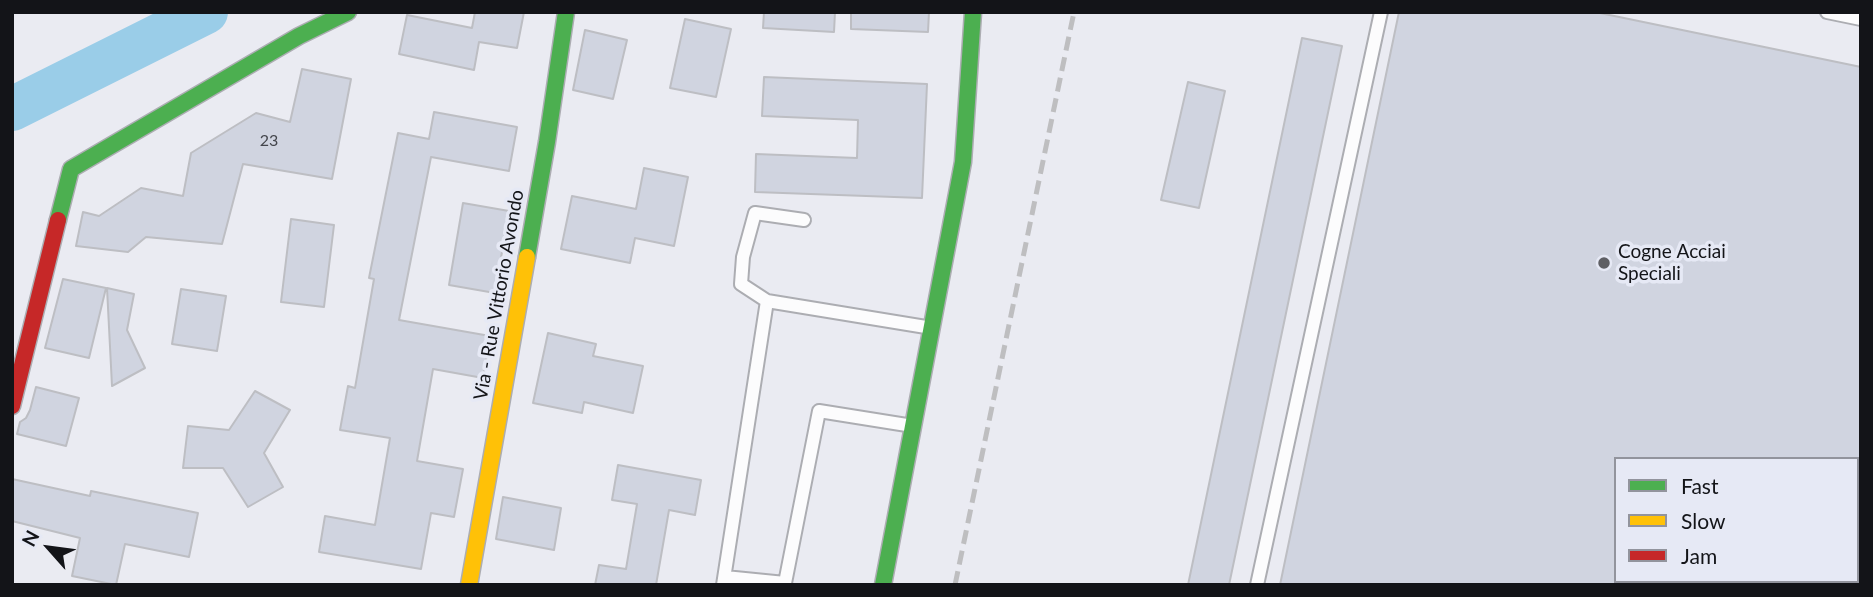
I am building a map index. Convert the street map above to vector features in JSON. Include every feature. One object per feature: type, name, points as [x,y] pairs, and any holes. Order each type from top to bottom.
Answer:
[{"type":"street","points":[[12,406],[71,169],[299,36],[348,12]]},
{"type":"street","name":"Via - Rue Vittorio Avondo","points":[[469,585],[544,155],[566,12]]},
{"type":"street","points":[[885,582],[964,162],[973,12]]},
{"type":"lane","points":[[1257,585],[1381,12]]},
{"type":"lane","points":[[1827,12],[1861,19]]},
{"type":"lane","points":[[804,220],[755,213],[743,257],[741,284],[767,301],[932,328]]},
{"type":"lane","points":[[767,301],[724,581],[785,583],[818,411],[914,426]]},
{"type":"building","points":[[475,12],[524,12],[517,48],[479,42],[474,70],[399,54],[407,15],[472,28]]},
{"type":"building","points":[[764,12],[835,12],[834,32],[763,28]]},
{"type":"building","points":[[851,12],[929,12],[928,32],[851,29]]},
{"type":"building","name":"Cogne Acciai Speciali","points":[[1399,12],[1595,12],[1861,67],[1861,459],[1614,457],[1616,585],[1280,585]]},
{"type":"building","points":[[685,19],[731,29],[716,97],[670,88]]},
{"type":"building","points":[[585,30],[627,40],[613,99],[573,90]]},
{"type":"building","points":[[1302,38],[1342,46],[1229,585],[1188,585]]},
{"type":"building","points":[[302,69],[351,79],[332,179],[243,164],[222,244],[146,237],[128,252],[76,246],[83,212],[99,216],[141,188],[183,196],[191,153],[256,113],[290,122]]},
{"type":"building","points":[[764,77],[927,84],[922,198],[755,192],[756,154],[857,158],[858,120],[762,116]]},
{"type":"building","points":[[1188,82],[1225,91],[1199,208],[1161,200]]},
{"type":"building","points":[[434,112],[517,127],[509,171],[431,157],[399,320],[490,336],[483,378],[433,369],[417,461],[463,469],[454,517],[431,513],[421,569],[319,552],[325,516],[375,525],[390,438],[340,430],[348,386],[355,388],[374,279],[369,278],[398,133],[429,139]]},
{"type":"building","points":[[644,168],[688,177],[674,246],[635,238],[630,263],[561,249],[572,196],[636,209]]},
{"type":"building","points":[[463,203],[509,211],[495,293],[449,285]]},
{"type":"building","points":[[291,219],[334,225],[324,307],[281,302]]},
{"type":"building","points":[[63,279],[106,288],[89,358],[45,348]]},
{"type":"building","points":[[107,288],[134,294],[127,330],[145,368],[112,386]]},
{"type":"building","points":[[181,289],[226,296],[217,351],[172,344]]},
{"type":"building","points":[[548,333],[596,344],[593,356],[643,366],[633,413],[584,402],[582,413],[533,403]]},
{"type":"building","points":[[36,387],[79,398],[66,446],[17,434],[20,422],[30,410]]},
{"type":"building","points":[[255,391],[290,410],[264,453],[283,487],[248,507],[223,468],[183,468],[188,426],[229,430]]},
{"type":"building","points":[[618,465],[701,480],[695,515],[669,510],[656,585],[595,585],[599,565],[626,569],[637,504],[612,500]]},
{"type":"building","points":[[12,479],[90,496],[91,491],[198,513],[189,557],[125,544],[116,585],[72,576],[80,538],[12,521]]},
{"type":"building","points":[[503,497],[561,508],[554,550],[496,539]]},
{"type":"waterway","points":[[12,109],[206,12]]},
{"type":"railway","points":[[955,585],[1074,12]]},
{"type":"traffic: fast","points":[[58,220],[71,169],[299,36],[348,12]]},
{"type":"traffic: fast","points":[[527,257],[566,12]]},
{"type":"traffic: fast","points":[[883,585],[963,162],[973,12]]},
{"type":"traffic: slow","points":[[469,585],[527,257]]},
{"type":"traffic: jam","points":[[12,406],[58,220]]},
{"type":"place","name":"Cogne Acciai Speciali","points":[[1604,263]]}]
